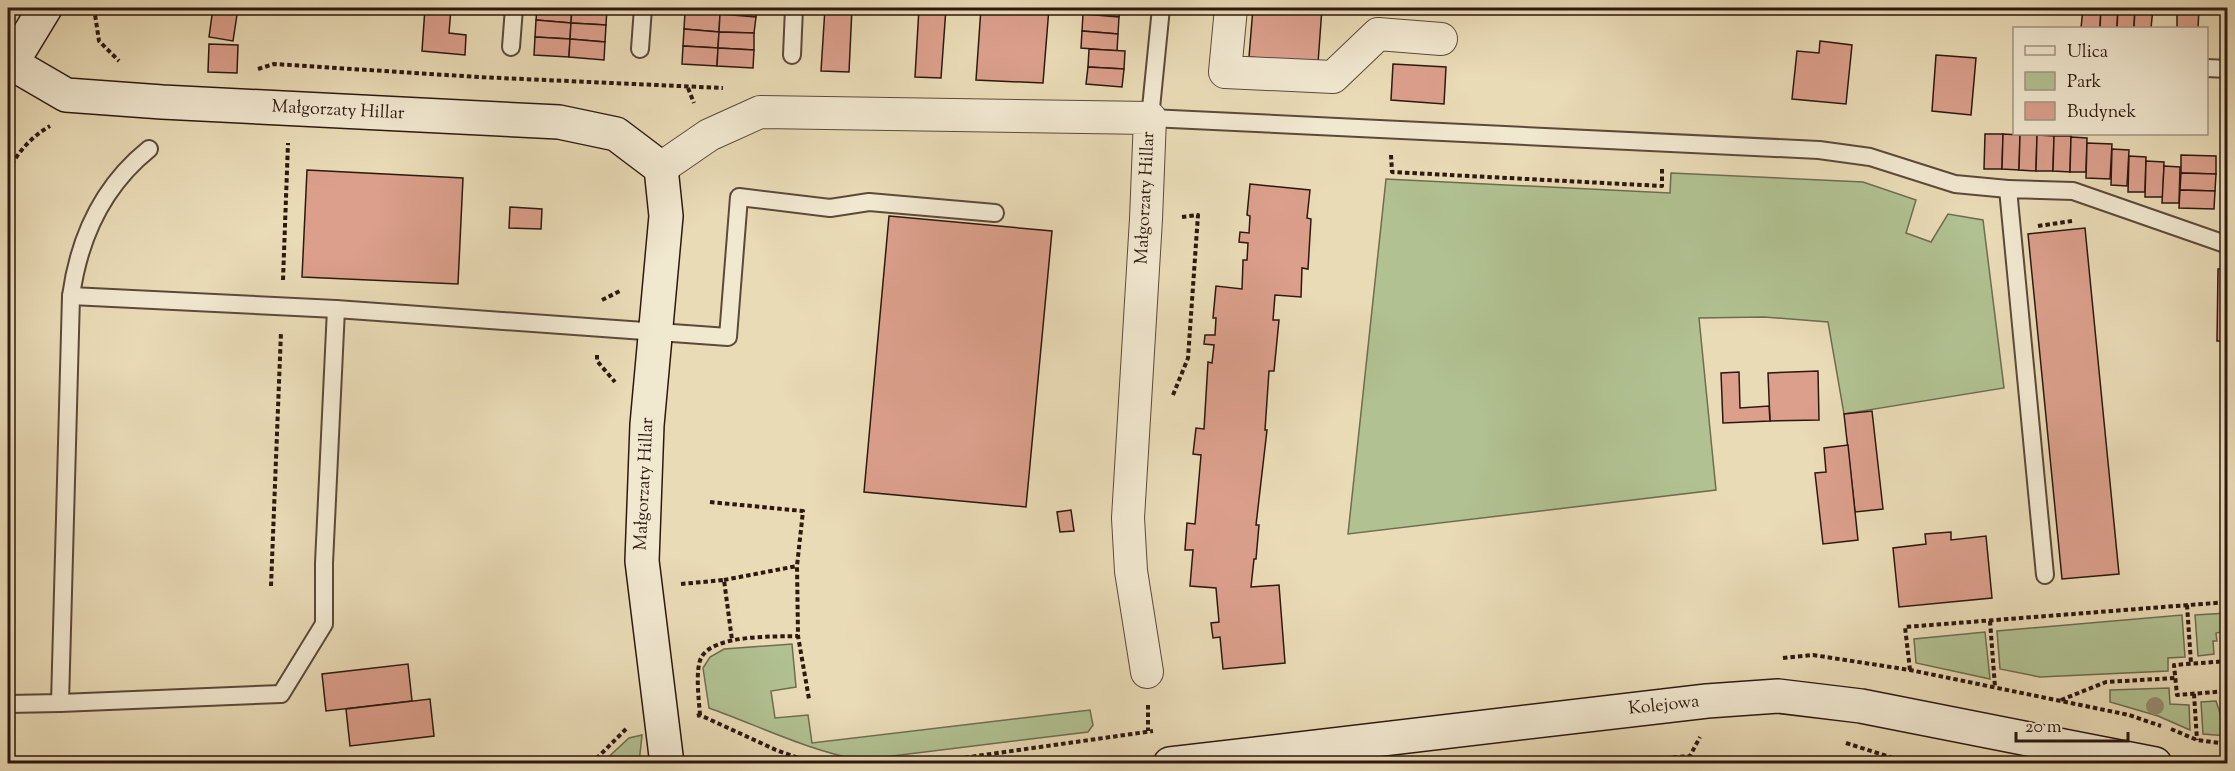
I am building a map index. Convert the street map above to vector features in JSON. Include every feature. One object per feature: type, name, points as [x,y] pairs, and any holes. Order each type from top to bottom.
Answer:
[{"type":"street","points":[[9,66],[45,8]]},
{"type":"street","points":[[1231,8],[1225,72],[1333,77],[1378,34],[1441,39]]},
{"type":"street","name":"Małgorzaty Hillar","points":[[9,66],[66,95],[559,122],[616,134],[661,168],[666,216],[647,425],[642,561],[667,764]]},
{"type":"street","name":"Małgorzaty Hillar","points":[[661,168],[709,135],[760,112],[1150,118],[1128,518],[1131,571],[1147,672]]},
{"type":"street","name":"Kolejowa","points":[[1170,764],[1707,701],[1778,696],[1861,706],[2155,764]]},
{"type":"lane","points":[[512,47],[514,8]]},
{"type":"lane","points":[[640,49],[643,8]]},
{"type":"lane","points":[[792,55],[794,8]]},
{"type":"lane","points":[[1161,8],[1150,118],[1819,150],[1870,157],[1955,184],[2008,189],[2073,191],[2228,245]]},
{"type":"lane","points":[[2208,68],[2228,69]]},
{"type":"lane","points":[[60,703],[71,296],[75,270],[90,224],[117,181],[149,149]]},
{"type":"lane","points":[[2008,189],[2045,575]]},
{"type":"lane","points":[[71,296],[336,309],[728,337],[740,197],[830,208],[870,202],[995,213]]},
{"type":"lane","points":[[8,706],[8,704],[281,693],[324,624],[324,563],[336,309]]},
{"type":"path","points":[[94,8],[99,41],[121,64]]},
{"type":"path","points":[[1390,147],[1392,172],[1662,186],[1663,165]]},
{"type":"path","points":[[1171,399],[1188,358],[1198,215],[1176,218]]},
{"type":"path","points":[[2011,221],[2031,227],[2076,221]]},
{"type":"path","points":[[710,502],[803,511],[797,566],[798,636],[809,699]]},
{"type":"path","points":[[680,584],[724,580],[797,566]]},
{"type":"path","points":[[724,580],[732,640]]},
{"type":"path","points":[[1910,670],[1905,627],[2228,602]]},
{"type":"path","points":[[2187,605],[2191,663]]},
{"type":"path","points":[[1990,621],[1995,687]]},
{"type":"path","points":[[700,715],[698,676],[701,658],[717,644],[732,640],[798,636]]},
{"type":"path","points":[[2228,661],[2174,665],[2177,695],[2228,692]]},
{"type":"path","points":[[2060,700],[2106,682],[2175,678]]},
{"type":"path","points":[[2194,694],[2197,740]]},
{"type":"path","points":[[1598,764],[1690,756],[1702,735]]},
{"type":"path","points":[[1839,741],[1917,764]]},
{"type":"green space","points":[[1671,173],[1863,182],[1916,200],[1906,233],[1931,242],[1948,214],[1983,220],[2004,388],[1844,414],[1828,322],[1764,317],[1699,318],[1716,490],[1348,534],[1386,179],[1670,193]]},
{"type":"green space","points":[[2227,613],[2227,631],[2216,633],[2217,641],[2213,641],[2214,654],[2198,656],[2195,615]]},
{"type":"green space","points":[[2182,615],[2185,657],[2168,658],[2168,671],[2040,677],[2000,669],[1997,631]]},
{"type":"green space","points":[[1985,632],[1990,679],[1916,663],[1914,639]]},
{"type":"green space","points":[[792,644],[796,687],[771,691],[775,718],[808,715],[812,743],[1090,710],[1093,725],[1088,732],[860,760],[802,744],[709,708],[703,668],[710,657],[724,649]]},
{"type":"green space","points":[[2169,688],[2170,704],[2189,705],[2190,730],[2158,716],[2110,702],[2110,690]]},
{"type":"green space","points":[[2216,701],[2220,713],[2227,713],[2227,736],[2203,734],[2201,702]]},
{"type":"green space","points":[[642,735],[639,763],[602,763],[629,738]]},
{"type":"building","points":[[213,8],[238,8],[233,41],[209,37]]},
{"type":"building","points":[[425,8],[451,8],[449,33],[466,35],[465,55],[422,51]]},
{"type":"building","points":[[537,8],[572,8],[571,23],[536,20]]},
{"type":"building","points":[[572,8],[607,8],[606,25],[571,23]]},
{"type":"building","points":[[685,8],[720,8],[720,14],[685,12]]},
{"type":"building","points":[[720,8],[756,8],[756,17],[720,14]]},
{"type":"building","points":[[825,8],[852,8],[849,72],[821,71]]},
{"type":"building","points":[[919,8],[946,8],[941,78],[915,77]]},
{"type":"building","points":[[981,8],[1049,8],[1043,83],[976,80]]},
{"type":"building","points":[[1084,8],[1120,8],[1119,17],[1083,14]]},
{"type":"building","points":[[1253,8],[1322,8],[1318,63],[1249,57]]},
{"type":"building","points":[[1393,8],[1449,8],[1449,11]]},
{"type":"building","points":[[2083,8],[2101,8],[2100,27],[2081,27]]},
{"type":"building","points":[[2101,8],[2118,8],[2117,27],[2100,27]]},
{"type":"building","points":[[2118,8],[2135,8],[2134,27],[2117,27]]},
{"type":"building","points":[[2135,8],[2153,8],[2151,27],[2134,27]]},
{"type":"building","points":[[2177,9],[2199,9],[2198,27],[2177,27]]},
{"type":"building","points":[[685,12],[720,14],[719,32],[684,29]]},
{"type":"building","points":[[720,14],[756,17],[754,33],[719,32]]},
{"type":"building","points":[[1083,14],[1119,17],[1118,34],[1082,31]]},
{"type":"building","points":[[536,20],[571,23],[570,39],[535,37]]},
{"type":"building","points":[[571,23],[606,25],[605,42],[570,39]]},
{"type":"building","points":[[684,29],[719,32],[718,48],[683,46]]},
{"type":"building","points":[[1082,31],[1118,34],[1117,51],[1081,48]]},
{"type":"building","points":[[719,32],[754,33],[754,50],[718,48]]},
{"type":"building","points":[[535,37],[570,39],[569,57],[534,55]]},
{"type":"building","points":[[570,39],[605,42],[604,60],[569,57]]},
{"type":"building","points":[[1820,41],[1852,45],[1846,104],[1792,99],[1797,51],[1819,53]]},
{"type":"building","points":[[209,44],[238,45],[237,73],[208,72]]},
{"type":"building","points":[[683,46],[718,48],[717,66],[682,64]]},
{"type":"building","points":[[718,48],[754,50],[753,68],[717,66]]},
{"type":"building","points":[[1089,49],[1125,51],[1124,69],[1088,67]]},
{"type":"building","points":[[1936,55],[1976,58],[1971,115],[1932,111]]},
{"type":"building","points":[[1393,64],[1446,67],[1444,104],[1391,100]]},
{"type":"building","points":[[1088,67],[1124,69],[1122,87],[1086,84]]},
{"type":"building","points":[[1985,134],[2003,134],[2002,169],[1984,169]]},
{"type":"building","points":[[2003,134],[2020,135],[2019,170],[2002,169]]},
{"type":"building","points":[[2020,135],[2037,135],[2036,171],[2019,170]]},
{"type":"building","points":[[2037,135],[2054,136],[2053,171],[2036,171]]},
{"type":"building","points":[[2054,136],[2071,136],[2070,172],[2053,171]]},
{"type":"building","points":[[2071,137],[2087,138],[2086,172],[2070,172]]},
{"type":"building","points":[[2087,143],[2112,144],[2110,179],[2086,178]]},
{"type":"building","points":[[2112,149],[2129,150],[2127,186],[2111,185]]},
{"type":"building","points":[[2181,155],[2216,156],[2216,174],[2181,173]]},
{"type":"building","points":[[2129,156],[2146,157],[2145,192],[2128,192]]},
{"type":"building","points":[[2146,161],[2164,162],[2163,197],[2145,197]]},
{"type":"building","points":[[2164,166],[2180,167],[2179,203],[2162,203]]},
{"type":"building","points":[[307,170],[463,178],[458,284],[302,277]]},
{"type":"building","points":[[2181,173],[2216,174],[2215,191],[2180,190]]},
{"type":"building","points":[[1250,184],[1310,190],[1307,218],[1311,219],[1308,269],[1302,268],[1301,297],[1275,295],[1273,320],[1279,320],[1274,371],[1269,371],[1265,430],[1267,430],[1256,525],[1259,525],[1256,559],[1254,559],[1251,587],[1279,585],[1285,663],[1223,669],[1220,637],[1213,638],[1211,623],[1219,622],[1216,588],[1190,586],[1193,550],[1185,550],[1187,523],[1195,524],[1201,455],[1193,454],[1196,428],[1204,429],[1208,362],[1212,363],[1214,345],[1204,344],[1205,335],[1215,335],[1216,318],[1213,318],[1216,286],[1242,289],[1243,260],[1247,260],[1248,243],[1239,242],[1240,232],[1249,233],[1250,216],[1247,215]]},
{"type":"building","points":[[2180,190],[2215,191],[2214,209],[2179,208]]},
{"type":"building","points":[[510,207],[542,209],[541,229],[509,228]]},
{"type":"building","points":[[889,216],[1052,231],[1026,507],[864,492]]},
{"type":"building","points":[[2085,228],[2119,574],[2062,579],[2028,234]]},
{"type":"building","points":[[2218,269],[2228,269],[2228,341],[2217,341]]},
{"type":"building","points":[[1818,371],[1819,420],[1770,421],[1768,373]]},
{"type":"building","points":[[1739,372],[1740,408],[1769,406],[1770,421],[1723,423],[1721,373]]},
{"type":"building","points":[[1872,411],[1883,509],[1855,512],[1844,414]]},
{"type":"building","points":[[1848,445],[1858,540],[1823,544],[1815,473],[1826,472],[1824,448]]},
{"type":"building","points":[[1071,510],[1074,531],[1060,532],[1057,512]]},
{"type":"building","points":[[1951,532],[1951,540],[1986,536],[1992,598],[1899,607],[1893,548],[1926,544],[1925,534]]},
{"type":"building","points":[[408,664],[412,701],[326,711],[322,674]]},
{"type":"building","points":[[430,699],[434,736],[350,746],[346,709]]},
{"type":"building","points":[[240,758],[241,764],[201,764]]}]
